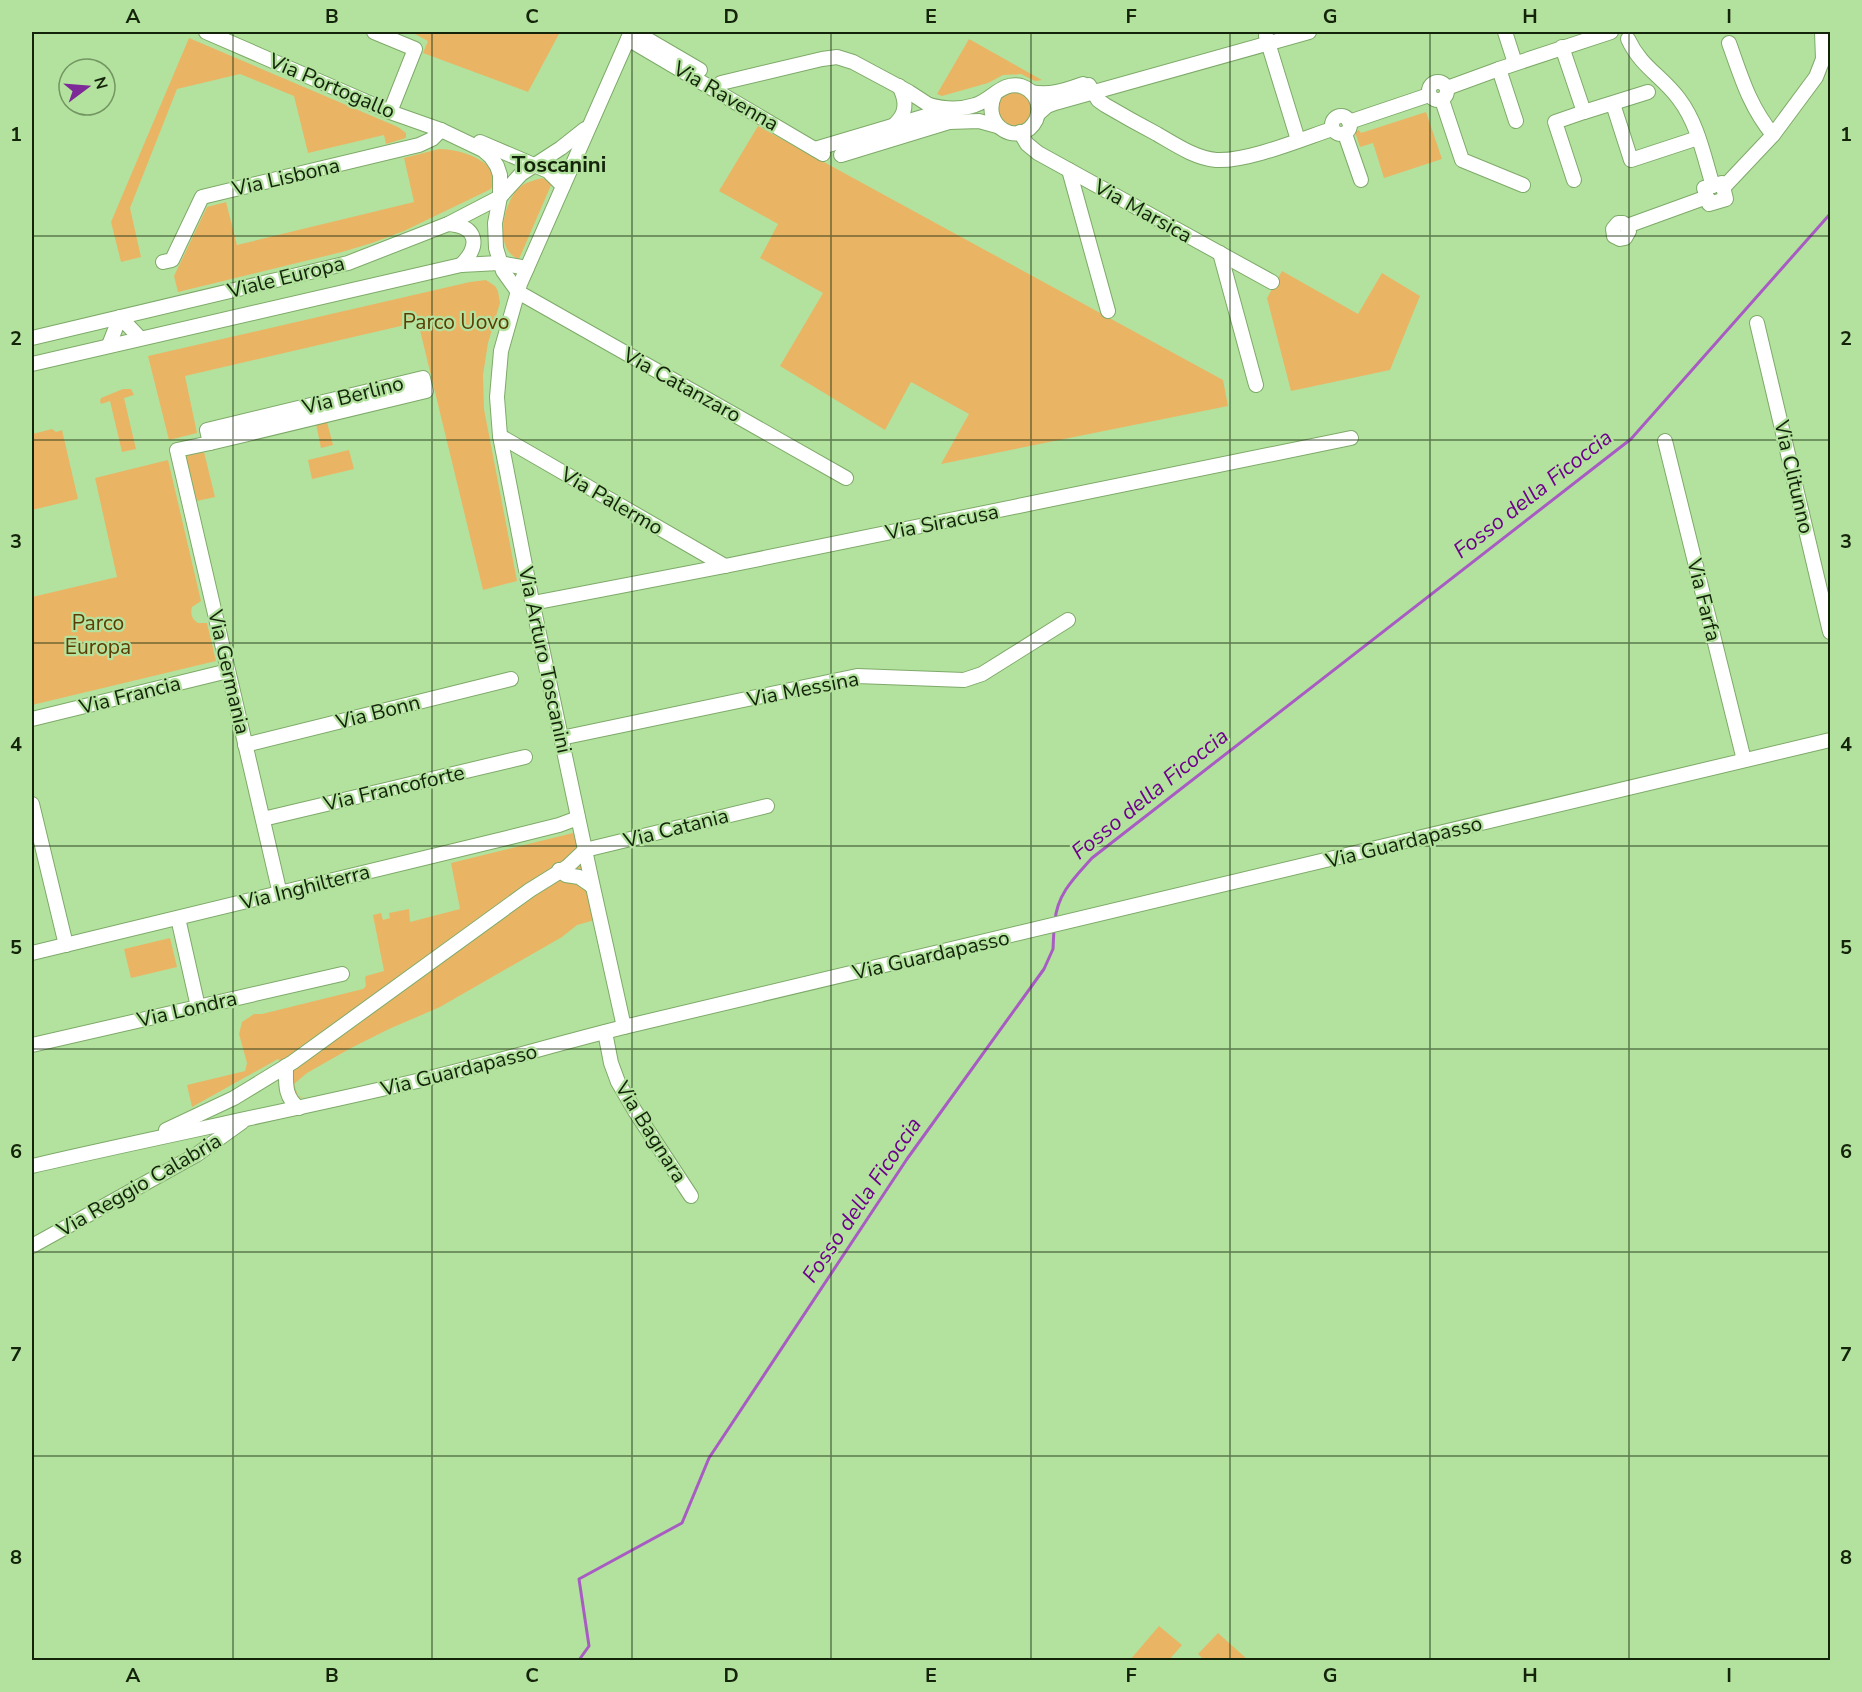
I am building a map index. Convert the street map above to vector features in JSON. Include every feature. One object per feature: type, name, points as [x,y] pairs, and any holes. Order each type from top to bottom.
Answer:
[{"type":"street","name":"Via Portogallo","points":[[206,32],[390,112],[441,130],[483,150],[495,161],[499,172],[500,196]]},
{"type":"street","points":[[374,32],[415,49],[390,112]]},
{"type":"street","points":[[1031,92],[1042,94],[1091,87],[1270,37],[1309,32]]},
{"type":"street","points":[[1505,32],[1515,63]]},
{"type":"street","points":[[1091,87],[1098,100],[1105,105],[1190,152],[1208,159],[1225,160],[1342,128],[1562,47],[1612,32],[1617,37],[1631,35],[1640,60],[1680,100],[1691,120],[1714,190]]},
{"type":"street","points":[[1627,226],[1714,190],[1773,135],[1820,69],[1824,53],[1822,32]]},
{"type":"street","points":[[631,34],[721,83],[798,129]]},
{"type":"street","name":"Via Arturo Toscanini","points":[[624,1028],[533,603],[500,436],[497,404],[498,370],[505,335],[518,292],[631,34]]},
{"type":"street","name":"Via Ravenna","points":[[631,34],[819,151],[859,143]]},
{"type":"street","points":[[1270,37],[1298,140]]},
{"type":"street","points":[[1729,43],[1751,102],[1773,135]]},
{"type":"street","points":[[1562,47],[1584,112]]},
{"type":"street","points":[[721,83],[837,57],[853,62],[899,86],[949,122]]},
{"type":"street","points":[[1499,69],[1516,121]]},
{"type":"street","points":[[841,155],[894,125],[933,109],[975,105],[986,101],[1009,85],[1025,87],[1031,92],[1038,106],[1038,114]]},
{"type":"street","points":[[894,125],[901,119],[904,112],[904,97],[899,86]]},
{"type":"street","points":[[995,94],[990,110],[992,119],[1004,131],[1012,133],[1020,132],[1032,125],[1038,114],[1051,104],[1091,87]]},
{"type":"street","points":[[1574,180],[1555,122],[1648,92]]},
{"type":"street","points":[[1439,94],[1462,160],[1523,185]]},
{"type":"street","points":[[1612,104],[1631,160],[1698,138]]},
{"type":"street","points":[[859,143],[949,122],[979,121],[997,126]]},
{"type":"street","name":"Via Arturo Toscanini","points":[[500,196],[521,174],[561,148],[589,126]]},
{"type":"street","points":[[1342,128],[1361,180]]},
{"type":"street","name":"Via Lisbona","points":[[163,262],[172,260],[202,197],[419,145],[432,140],[441,130]]},
{"type":"street","name":"Via Marsica","points":[[1020,132],[1027,144],[1034,150],[1272,282]]},
{"type":"street","name":"Via Portogallo","points":[[458,138],[469,136],[534,165]]},
{"type":"street","points":[[534,165],[551,173],[563,186]]},
{"type":"street","points":[[1069,170],[1108,311]]},
{"type":"street","points":[[500,196],[494,232],[500,263],[507,279],[518,292]]},
{"type":"street","name":"Viale Europa","points":[[32,338],[348,263],[448,224],[500,196]]},
{"type":"street","points":[[448,224],[463,226],[469,230],[472,237],[473,249],[461,265]]},
{"type":"street","points":[[1220,253],[1257,385]]},
{"type":"street","points":[[500,263],[527,268]]},
{"type":"street","name":"Viale Europa","points":[[32,364],[461,265],[500,263]]},
{"type":"street","name":"Via Catanzaro","points":[[518,292],[846,478]]},
{"type":"street","points":[[109,345],[120,316],[140,338]]},
{"type":"street","name":"Via Clitunno","points":[[1757,323],[1830,632]]},
{"type":"street","name":"Via Berlino","points":[[177,450],[210,443],[426,391],[423,378],[207,430],[210,443]]},
{"type":"street","name":"Via Palermo","points":[[500,436],[725,566]]},
{"type":"street","name":"Via Siracusa","points":[[533,603],[1351,438]]},
{"type":"street","name":"Via Farfa","points":[[1665,441],[1744,760]]},
{"type":"street","name":"Via Germania","points":[[177,450],[280,894]]},
{"type":"street","name":"Via Messina","points":[[561,738],[857,676],[964,680],[982,674],[1068,620]]},
{"type":"street","name":"Via Francia","points":[[32,719],[228,671]]},
{"type":"street","name":"Via Bonn","points":[[246,745],[511,679]]},
{"type":"street","name":"Via Guardapasso","points":[[32,1166],[462,1071],[604,1032],[1830,740]]},
{"type":"street","name":"Via Francoforte","points":[[263,819],[525,757]]},
{"type":"street","points":[[32,804],[66,945]]},
{"type":"street","name":"Via Catania","points":[[585,850],[767,806]]},
{"type":"street","name":"Via Inghilterra","points":[[32,953],[280,894],[559,825],[578,818]]},
{"type":"street","points":[[148,1139],[228,1101],[286,1066],[559,870],[567,867],[585,850]]},
{"type":"street","points":[[559,870],[566,875],[579,877],[592,886]]},
{"type":"street","points":[[178,918],[198,1007]]},
{"type":"street","name":"Via Londra","points":[[32,1045],[342,974]]},
{"type":"street","name":"Via Bagnara","points":[[604,1032],[611,1063],[620,1085],[692,1196]]},
{"type":"street","points":[[286,1066],[287,1093],[292,1103],[299,1108]]},
{"type":"street","points":[[228,1101],[233,1110],[245,1120]]},
{"type":"street","name":"Via Reggio Calabria","points":[[32,1246],[196,1155],[245,1120]]},
{"type":"green space","points":[[411,32],[560,32],[528,92],[423,53],[428,41]]},
{"type":"green space","points":[[189,38],[398,127],[406,133],[406,138],[386,144],[384,135],[308,153],[294,96],[240,74],[177,89],[130,208],[141,257],[121,262],[111,222]]},
{"type":"green space","points":[[969,39],[1042,80],[1035,81],[1021,74],[1003,75],[988,83],[942,96],[937,94]]},
{"type":"green space","points":[[1016,89],[1032,100],[1032,118],[1019,128],[1000,123],[995,103],[998,97]]},
{"type":"green space","points":[[1426,112],[1442,159],[1384,178],[1373,143],[1360,147],[1355,132],[1359,130],[1361,133]]},
{"type":"green space","points":[[758,126],[1223,380],[1228,406],[941,464],[969,414],[911,382],[885,430],[780,366],[823,293],[760,258],[778,224],[719,191]]},
{"type":"green space","points":[[439,149],[468,154],[487,165],[494,180],[491,189],[404,231],[372,243],[178,292],[174,276],[207,207],[226,202],[237,245],[414,202],[404,158]]},
{"type":"green space","points":[[542,178],[552,183],[519,259],[511,254],[506,246],[503,236],[505,214],[514,194],[520,187]]},
{"type":"green space","points":[[1282,271],[1358,314],[1382,273],[1420,296],[1390,370],[1291,391],[1267,298]]},
{"type":"green space","name":"Parco Uovo","points":[[486,280],[495,286],[500,303],[488,343],[483,375],[484,409],[517,581],[483,590],[418,322],[185,376],[197,433],[169,440],[148,356]]},
{"type":"green space","points":[[123,389],[131,389],[134,395],[124,398],[136,449],[122,452],[110,401],[101,404],[100,401],[101,398]]},
{"type":"green space","points":[[327,422],[333,445],[321,448],[316,424]]},
{"type":"green space","points":[[52,429],[56,432],[62,430],[78,499],[32,510],[32,434]]},
{"type":"green space","points":[[349,450],[354,469],[312,479],[308,460]]},
{"type":"green space","points":[[204,452],[215,497],[197,501],[186,456]]},
{"type":"green space","name":"Parco Europa","points":[[168,460],[201,601],[192,607],[191,614],[198,623],[207,623],[216,661],[32,705],[32,597],[117,577],[95,478]]},
{"type":"green space","points":[[573,833],[577,837],[595,920],[577,925],[562,937],[440,1007],[389,1029],[307,1073],[294,1084],[298,1096],[305,1098],[297,1097],[294,1094],[291,1075],[278,1059],[192,1107],[187,1085],[245,1071],[247,1063],[239,1034],[242,1022],[254,1014],[363,989],[366,986],[366,976],[384,971],[373,915],[381,913],[383,920],[390,918],[389,913],[409,909],[410,922],[460,909],[451,863]]},
{"type":"green space","points":[[170,938],[177,967],[131,978],[124,949]]},
{"type":"green space","points":[[1159,1626],[1182,1645],[1169,1660],[1130,1660]]},
{"type":"green space","points":[[1218,1633],[1248,1660],[1204,1660],[1198,1654]]},
{"type":"waterway","name":"Fosso della Ficoccia","points":[[1055,921],[1056,911],[1063,894],[1092,858],[1631,439],[1830,214]]},
{"type":"waterway","name":"Fosso della Ficoccia","points":[[579,1660],[589,1646],[579,1579],[682,1523],[709,1458],[907,1159],[1044,969],[1053,949],[1054,928]]},
{"type":"district","name":"Toscanini","points":[[559,165]]}]
